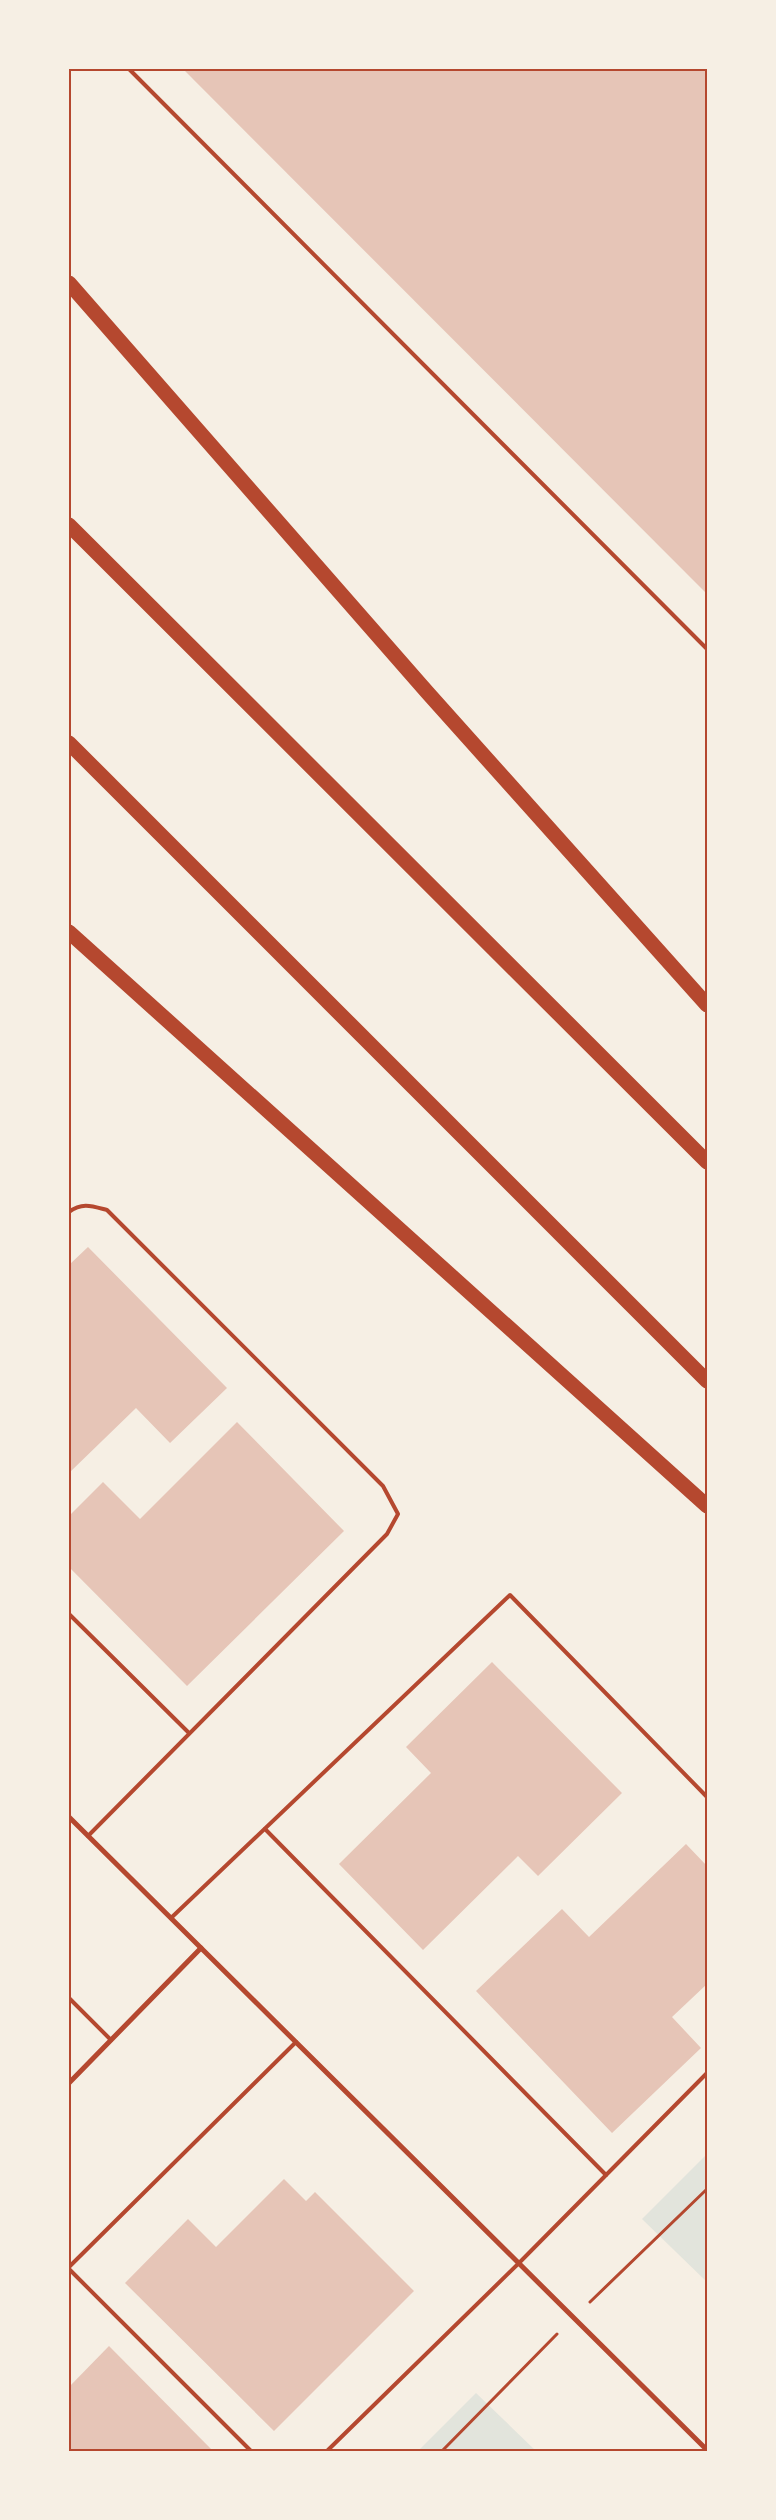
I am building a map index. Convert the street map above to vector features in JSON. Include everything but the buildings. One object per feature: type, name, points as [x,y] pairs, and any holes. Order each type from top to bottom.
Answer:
[{"type":"highway","points":[[69,284],[426,692],[707,1005]]},
{"type":"highway","points":[[69,525],[707,1162]]},
{"type":"highway","points":[[69,743],[707,1381]]},
{"type":"highway","points":[[69,932],[707,1506]]},
{"type":"street","points":[[69,1816],[707,2450]]},
{"type":"street","points":[[69,2083],[201,1948]]},
{"type":"lane","points":[[128,69],[707,649]]},
{"type":"lane","points":[[69,1212],[75,1207],[88,1204],[107,1210],[383,1486],[398,1514],[387,1534],[88,1836]]},
{"type":"lane","points":[[171,1918],[510,1595],[707,1797]]},
{"type":"lane","points":[[69,1614],[189,1733]]},
{"type":"lane","points":[[265,1829],[606,2175]]},
{"type":"lane","points":[[69,1998],[111,2040]]},
{"type":"lane","points":[[251,2451],[69,2268],[296,2042]]},
{"type":"lane","points":[[327,2451],[519,2263],[707,2073]]},
{"type":"path","points":[[442,2451],[574,2318],[707,2189]]},
{"type":"shaded area","points":[[707,2154],[707,2282],[642,2219]]},
{"type":"shaded area","points":[[476,2393],[536,2451],[418,2451]]}]
